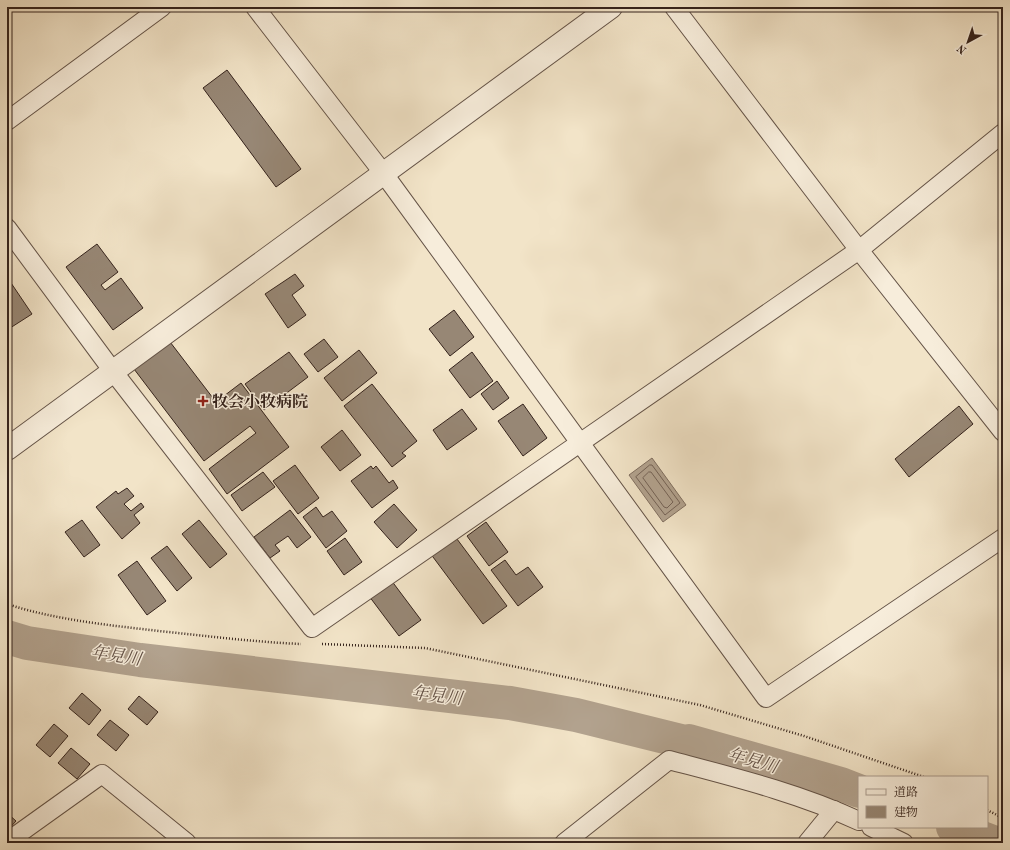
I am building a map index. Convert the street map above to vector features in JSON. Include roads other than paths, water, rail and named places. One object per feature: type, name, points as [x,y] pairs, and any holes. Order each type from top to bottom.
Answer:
[{"type":"street","points":[[7,121],[162,7]]},
{"type":"street","points":[[255,7],[384,174],[766,698],[1003,538]]},
{"type":"street","points":[[7,449],[112,370],[384,174],[611,7]]},
{"type":"street","points":[[674,7],[859,250],[1003,432]]},
{"type":"street","points":[[7,228],[112,370],[312,628],[859,250],[1003,133]]},
{"type":"street","points":[[570,842],[669,760],[743,780],[834,810],[858,821]]},
{"type":"street","points":[[7,842],[102,774],[187,843]]},
{"type":"street","points":[[807,843],[834,810]]},
{"type":"street","points":[[873,828],[904,843]]},
{"type":"water","points":[[652,458],[686,505],[663,522],[629,475]]},
{"type":"waterway","name":"年見川","points":[[7,637],[27,643],[140,660],[510,703],[576,715],[685,742],[689,741],[841,784],[858,791]]},
{"type":"waterway","name":"年見川","points":[[956,828],[995,843]]},
{"type":"place","name":"牧会小牧病院","points":[[203,401]]}]
